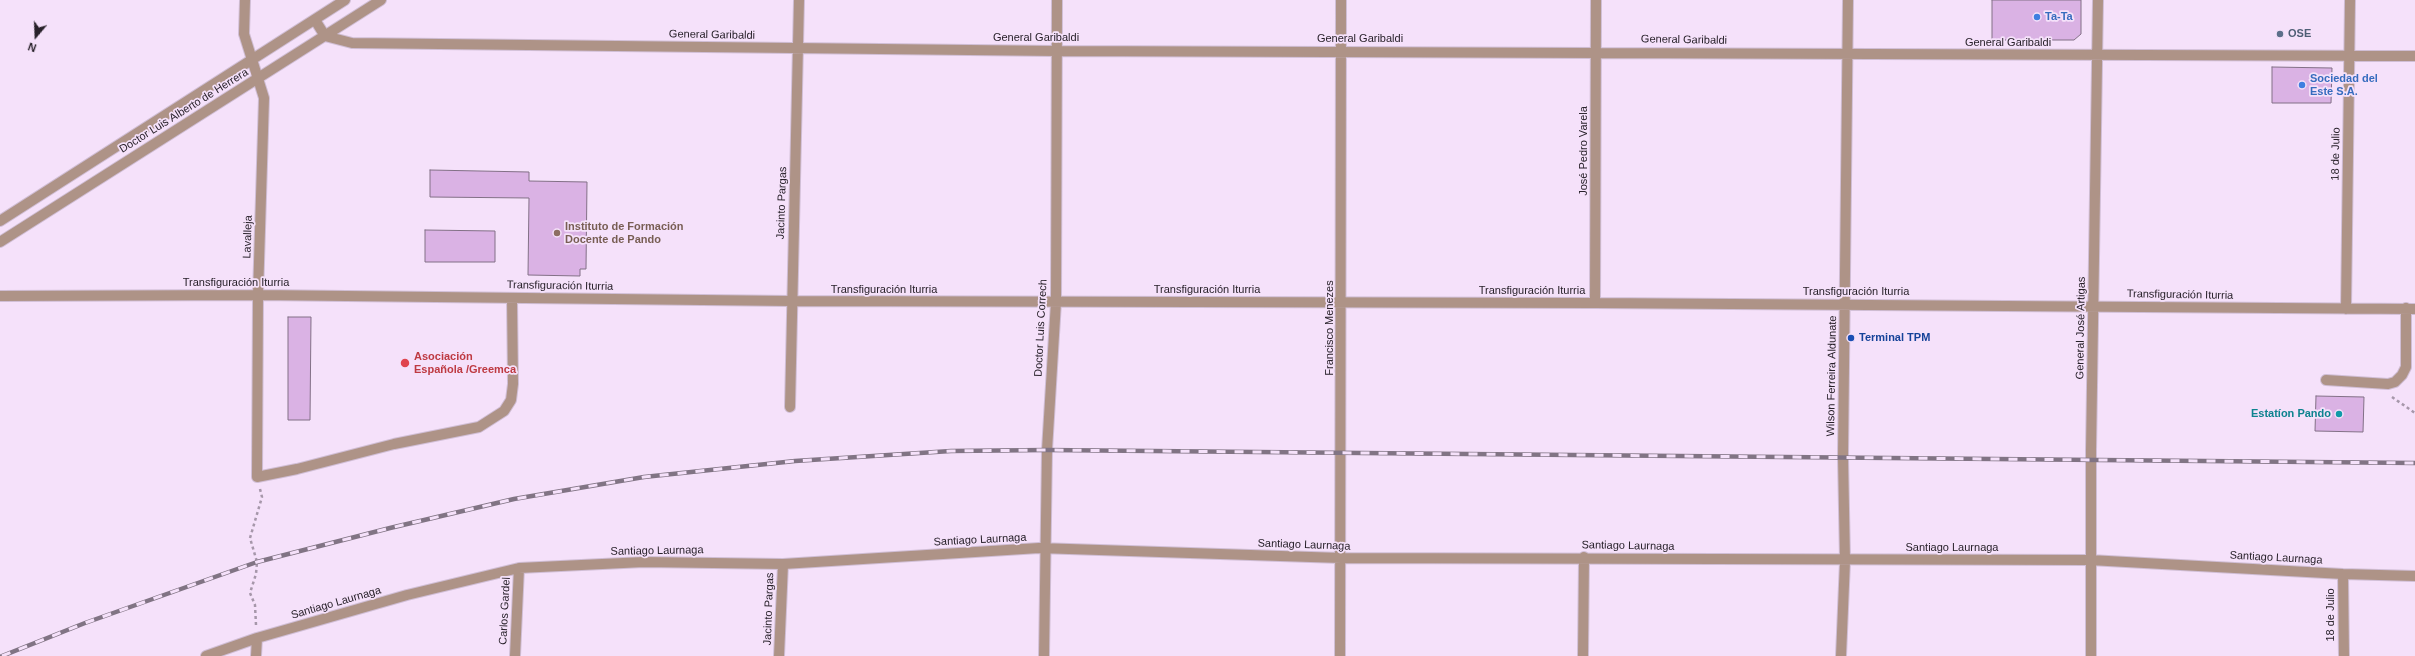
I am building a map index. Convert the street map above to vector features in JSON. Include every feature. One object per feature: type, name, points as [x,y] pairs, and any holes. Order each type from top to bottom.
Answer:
[{"type":"street","name":"Lavalleja","points":[[245,0],[244,34],[264,98],[258,295],[256,477]]},
{"type":"street","name":"Doctor Luis Alberto de Herrera","points":[[0,221],[345,0]]},
{"type":"street","name":"Doctor Luis Alberto de Herrera","points":[[0,242],[259,79],[381,0]]},
{"type":"street","name":"Jacinto Pargas","points":[[790,407],[791,301],[799,0]]},
{"type":"street","name":"Doctor Luis Correch","points":[[1044,656],[1047,450],[1056,302],[1058,0]]},
{"type":"street","name":"Francisco Menezes","points":[[1340,656],[1342,302],[1341,0]]},
{"type":"street","name":"José Pedro Varela","points":[[1595,303],[1596,0]]},
{"type":"street","name":"Wilson Ferreira Aldunate","points":[[1841,656],[1845,561],[1843,457],[1848,0]]},
{"type":"street","name":"General José Artigas","points":[[2091,656],[2090,560],[2098,0]]},
{"type":"street","name":"18 de Julio","points":[[2346,308],[2350,0]]},
{"type":"street","points":[[314,20],[325,36]]},
{"type":"street","name":"General Garibaldi","points":[[325,36],[352,44],[1057,51],[1341,50],[2415,56]]},
{"type":"street","name":"Transfiguración Iturria","points":[[0,296],[258,295],[791,301],[1845,304],[2411,308]]},
{"type":"street","points":[[256,477],[297,469],[394,444],[479,427],[504,411],[511,400],[513,384],[512,298]]},
{"type":"street","points":[[2326,380],[2388,384],[2395,382],[2402,375],[2406,367],[2411,308]]},
{"type":"street","name":"Santiago Laurnaga","points":[[206,656],[257,638],[406,595],[519,568],[644,562],[783,564],[1046,548],[1341,558],[1584,557],[1845,561],[2090,560],[2343,574],[2415,576]]},
{"type":"street","points":[[1583,656],[1584,557]]},
{"type":"street","name":"Jacinto Pargas","points":[[779,656],[783,564]]},
{"type":"street","name":"Carlos Gardel","points":[[515,656],[519,568]]},
{"type":"street","name":"18 de Julio","points":[[2343,574],[2344,656]]},
{"type":"street","points":[[256,656],[257,638]]},
{"type":"path","points":[[256,477],[262,497],[250,538],[257,562],[256,574],[250,593],[255,605],[257,638]]},
{"type":"building","name":"Ta-Ta","points":[[1992,0],[2081,0],[2081,34],[2074,40],[1992,40]]},
{"type":"building","name":"Sociedad del Este S.A.","points":[[2272,67],[2332,68],[2331,103],[2272,103]]},
{"type":"building","name":"Instituto de Formación Docente de Pando","points":[[430,170],[529,172],[529,181],[587,182],[586,269],[580,269],[580,276],[528,275],[529,198],[430,197]]},
{"type":"building","points":[[425,230],[495,231],[495,262],[425,262]]},
{"type":"building","points":[[288,317],[311,317],[310,420],[288,420]]},
{"type":"building","name":"Estatíon Pando","points":[[2316,396],[2364,397],[2363,432],[2315,431]]},
{"type":"railway","points":[[2,656],[85,623],[257,562],[390,528],[514,499],[644,477],[795,461],[951,451],[1047,450],[2415,463]]},
{"type":"place","name":"Ta-Ta","points":[[2037,17]]},
{"type":"place","name":"OSE","points":[[2280,34]]},
{"type":"place","name":"Sociedad del Este S.A.","points":[[2302,85]]},
{"type":"place","name":"Instituto de Formación Docente de Pando","points":[[557,233]]},
{"type":"place","name":"Terminal TPM","points":[[1851,338]]},
{"type":"place","name":"Asociación Española /Greemca","points":[[405,363]]},
{"type":"place","name":"Estatíon Pando","points":[[2339,414]]}]
